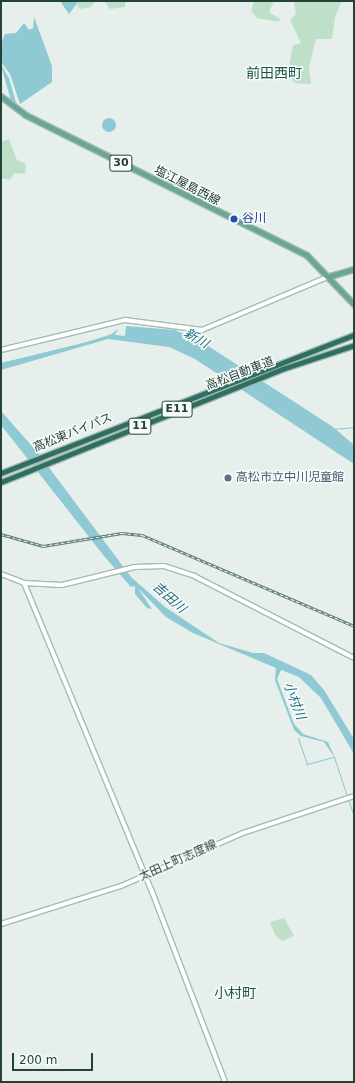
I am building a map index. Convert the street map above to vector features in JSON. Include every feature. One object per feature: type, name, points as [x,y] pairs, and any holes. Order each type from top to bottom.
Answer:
[{"type":"highway","name":"高松東バイパス","points":[[1,474],[253,372],[354,335]]},
{"type":"highway","name":"高松自動車道","points":[[1,474],[354,338]]},
{"type":"highway","name":"高松東バイパス","points":[[1,480],[261,378],[354,344]]},
{"type":"highway","name":"高松自動車道","points":[[1,480],[354,344]]},
{"type":"main road","name":"塩江屋島西線","points":[[1,96],[26,115],[245,227],[307,255],[330,276],[354,304]]},
{"type":"main road","points":[[330,276],[354,269]]},
{"type":"street","points":[[1,350],[125,320],[164,322],[195,331],[225,321],[330,276]]},
{"type":"street","points":[[1,574],[24,583],[62,585],[129,568],[164,566],[194,576],[354,658]]},
{"type":"street","points":[[24,583],[145,876],[225,1082]]},
{"type":"street","name":"太田上町志度線","points":[[1,924],[145,876],[243,834],[354,796]]},
{"type":"green space","points":[[79,1],[95,1],[91,7],[81,9],[77,6]]},
{"type":"green space","points":[[104,1],[125,1],[125,7],[110,9]]},
{"type":"green space","points":[[254,1],[274,1],[269,12],[280,19],[279,22],[257,18],[251,11]]},
{"type":"green space","points":[[294,1],[342,1],[335,17],[332,39],[316,39],[309,67],[311,84],[294,83],[288,73],[293,45],[301,43],[290,20],[296,14]]},
{"type":"green space","points":[[9,139],[17,160],[26,164],[25,174],[14,173],[10,180],[1,178],[1,142]]},
{"type":"green space","points":[[284,918],[294,936],[282,941],[275,935],[270,922]]},
{"type":"water","points":[[60,1],[79,1],[69,14]]},
{"type":"water","points":[[34,17],[52,66],[52,82],[20,104],[10,74],[1,62],[1,43],[5,34],[16,33],[24,23],[29,30],[33,28]]},
{"type":"water","points":[[1,65],[9,78],[17,106],[11,101]]},
{"type":"water","points":[[109,118],[114,120],[116,125],[114,130],[109,132],[104,130],[102,125],[104,120]]},
{"type":"water","points":[[126,326],[175,330],[202,342],[333,427],[354,445],[354,464],[195,359],[169,347],[108,339],[1,370],[1,363],[87,342],[112,334],[118,329],[115,335],[125,336]]},
{"type":"water","points":[[1,411],[38,453],[131,577],[165,607],[219,643],[253,653],[264,653],[311,675],[324,690],[354,739],[354,754],[321,698],[299,677],[281,670],[277,679],[294,724],[303,734],[328,742],[335,758],[324,742],[301,736],[294,730],[275,680],[276,668],[193,633],[166,617],[138,588],[152,609],[147,608],[135,594],[135,586],[131,587],[104,556],[1,425]]},
{"type":"waterway","points":[[333,429],[354,427]]},
{"type":"waterway","points":[[298,738],[307,764],[334,757]]},
{"type":"waterway","name":"小村川","points":[[334,757],[347,796]]},
{"type":"waterway","name":"小村川","points":[[348,799],[354,816]]},
{"type":"railway","points":[[1,534],[43,546],[122,533],[142,535],[354,626]]},
{"type":"place","name":"谷川","points":[[234,219]]},
{"type":"place","name":"高松市立中川児童館","points":[[228,478]]},
{"type":"district","name":"前田西町","points":[[274,73]]},
{"type":"district","name":"小村町","points":[[235,993]]},
{"type":"water label","name":"新川","points":[[196,339]]},
{"type":"water label","name":"吉田川","points":[[169,598]]}]
